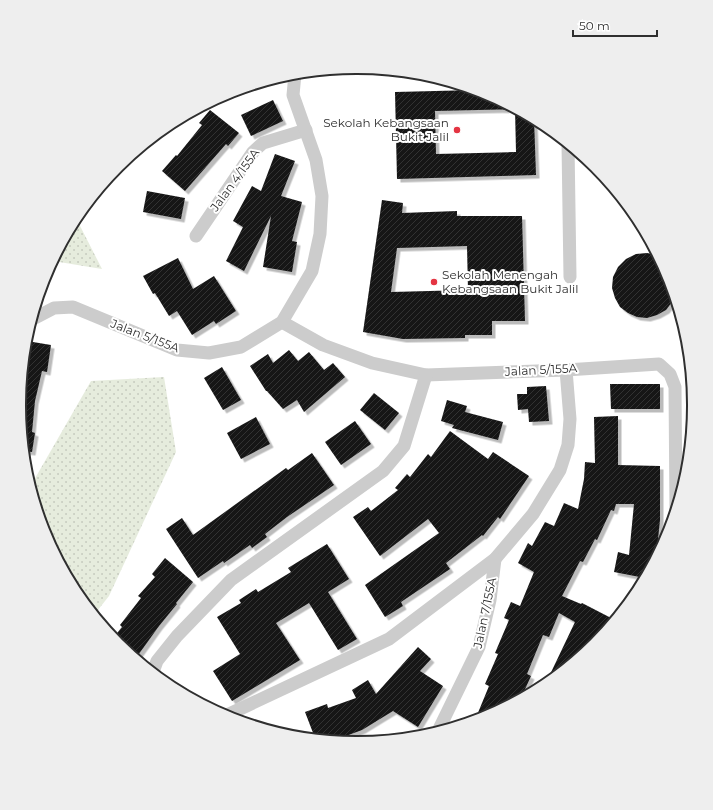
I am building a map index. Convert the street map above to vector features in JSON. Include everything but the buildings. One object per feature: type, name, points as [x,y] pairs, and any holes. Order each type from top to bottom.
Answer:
[{"type":"street","name":"Jalan 5/155A","points":[[38,316],[54,308],[73,307],[177,350],[209,352],[241,347],[282,322],[312,271],[320,234],[322,196],[316,160],[293,94],[294,81]]},
{"type":"street","name":"Jalan 4/155A","points":[[196,236],[253,152],[263,143],[306,130]]},
{"type":"street","points":[[570,277],[572,155]]},
{"type":"street","name":"Jalan 5/155A","points":[[282,322],[323,345],[372,363],[426,375],[566,370],[659,364],[670,374],[675,387],[676,491]]},
{"type":"street","points":[[234,712],[389,639],[495,559],[534,514],[560,470],[568,445],[570,419],[566,370]]},
{"type":"street","points":[[155,667],[157,661],[177,636],[231,580],[382,471],[404,446],[426,375]]},
{"type":"street","name":"Jalan 7/155A","points":[[441,724],[479,647],[490,600],[495,559]]},
{"type":"green space","points":[[80,225],[102,269],[59,262]]},
{"type":"green space","points":[[164,377],[176,452],[109,596],[98,610],[82,589],[60,551],[51,531],[34,479],[91,381]]},
{"type":"place","name":"Sekolah Kebangsaan Bukit Jalil","points":[[457,130]]},
{"type":"place","name":"Sekolah Menengah Kebangsaan Bukit Jalil","points":[[434,282]]}]
